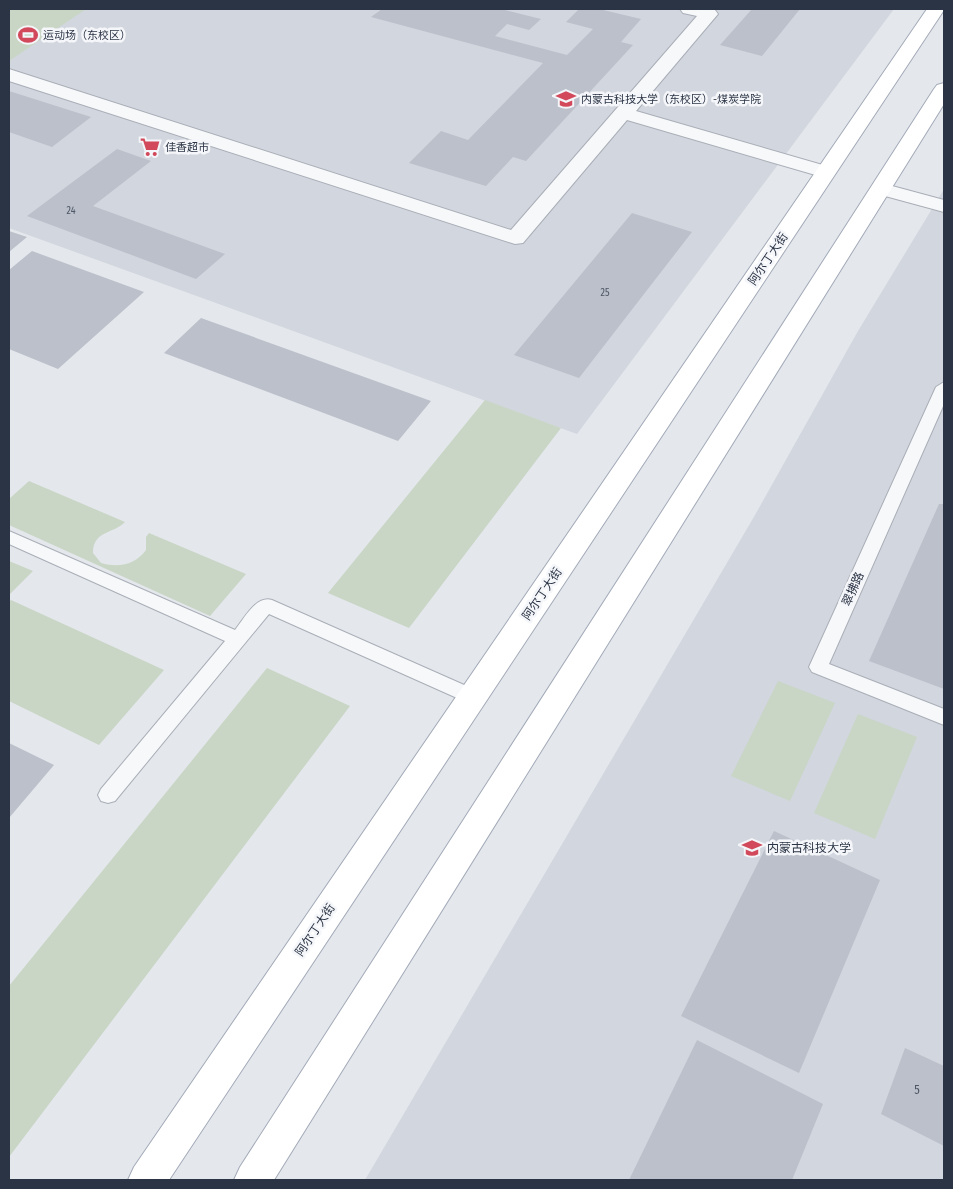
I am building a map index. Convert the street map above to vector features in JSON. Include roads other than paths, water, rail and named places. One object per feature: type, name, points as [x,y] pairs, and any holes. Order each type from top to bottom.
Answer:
[{"type":"main road","name":"阿尔丁大街","points":[[147,1180],[936,9]]},
{"type":"main road","points":[[253,1180],[944,88]]},
{"type":"street","points":[[9,76],[515,238],[709,14],[689,9]]},
{"type":"street","points":[[623,113],[826,172]]},
{"type":"street","points":[[881,188],[944,206]]},
{"type":"lane","name":"翠拂路","points":[[944,387],[818,667],[944,717]]},
{"type":"lane","points":[[9,536],[238,640]]},
{"type":"lane","points":[[108,795],[266,605],[473,697]]},
{"type":"place","name":"运动场（东校区）","points":[[28,35]]},
{"type":"place","name":"内蒙古科技大学（东校区）-煤炭学院","points":[[566,99]]},
{"type":"place","name":"佳香超市","points":[[150,147]]},
{"type":"place","name":"内蒙古科技大学","points":[[752,848]]}]
